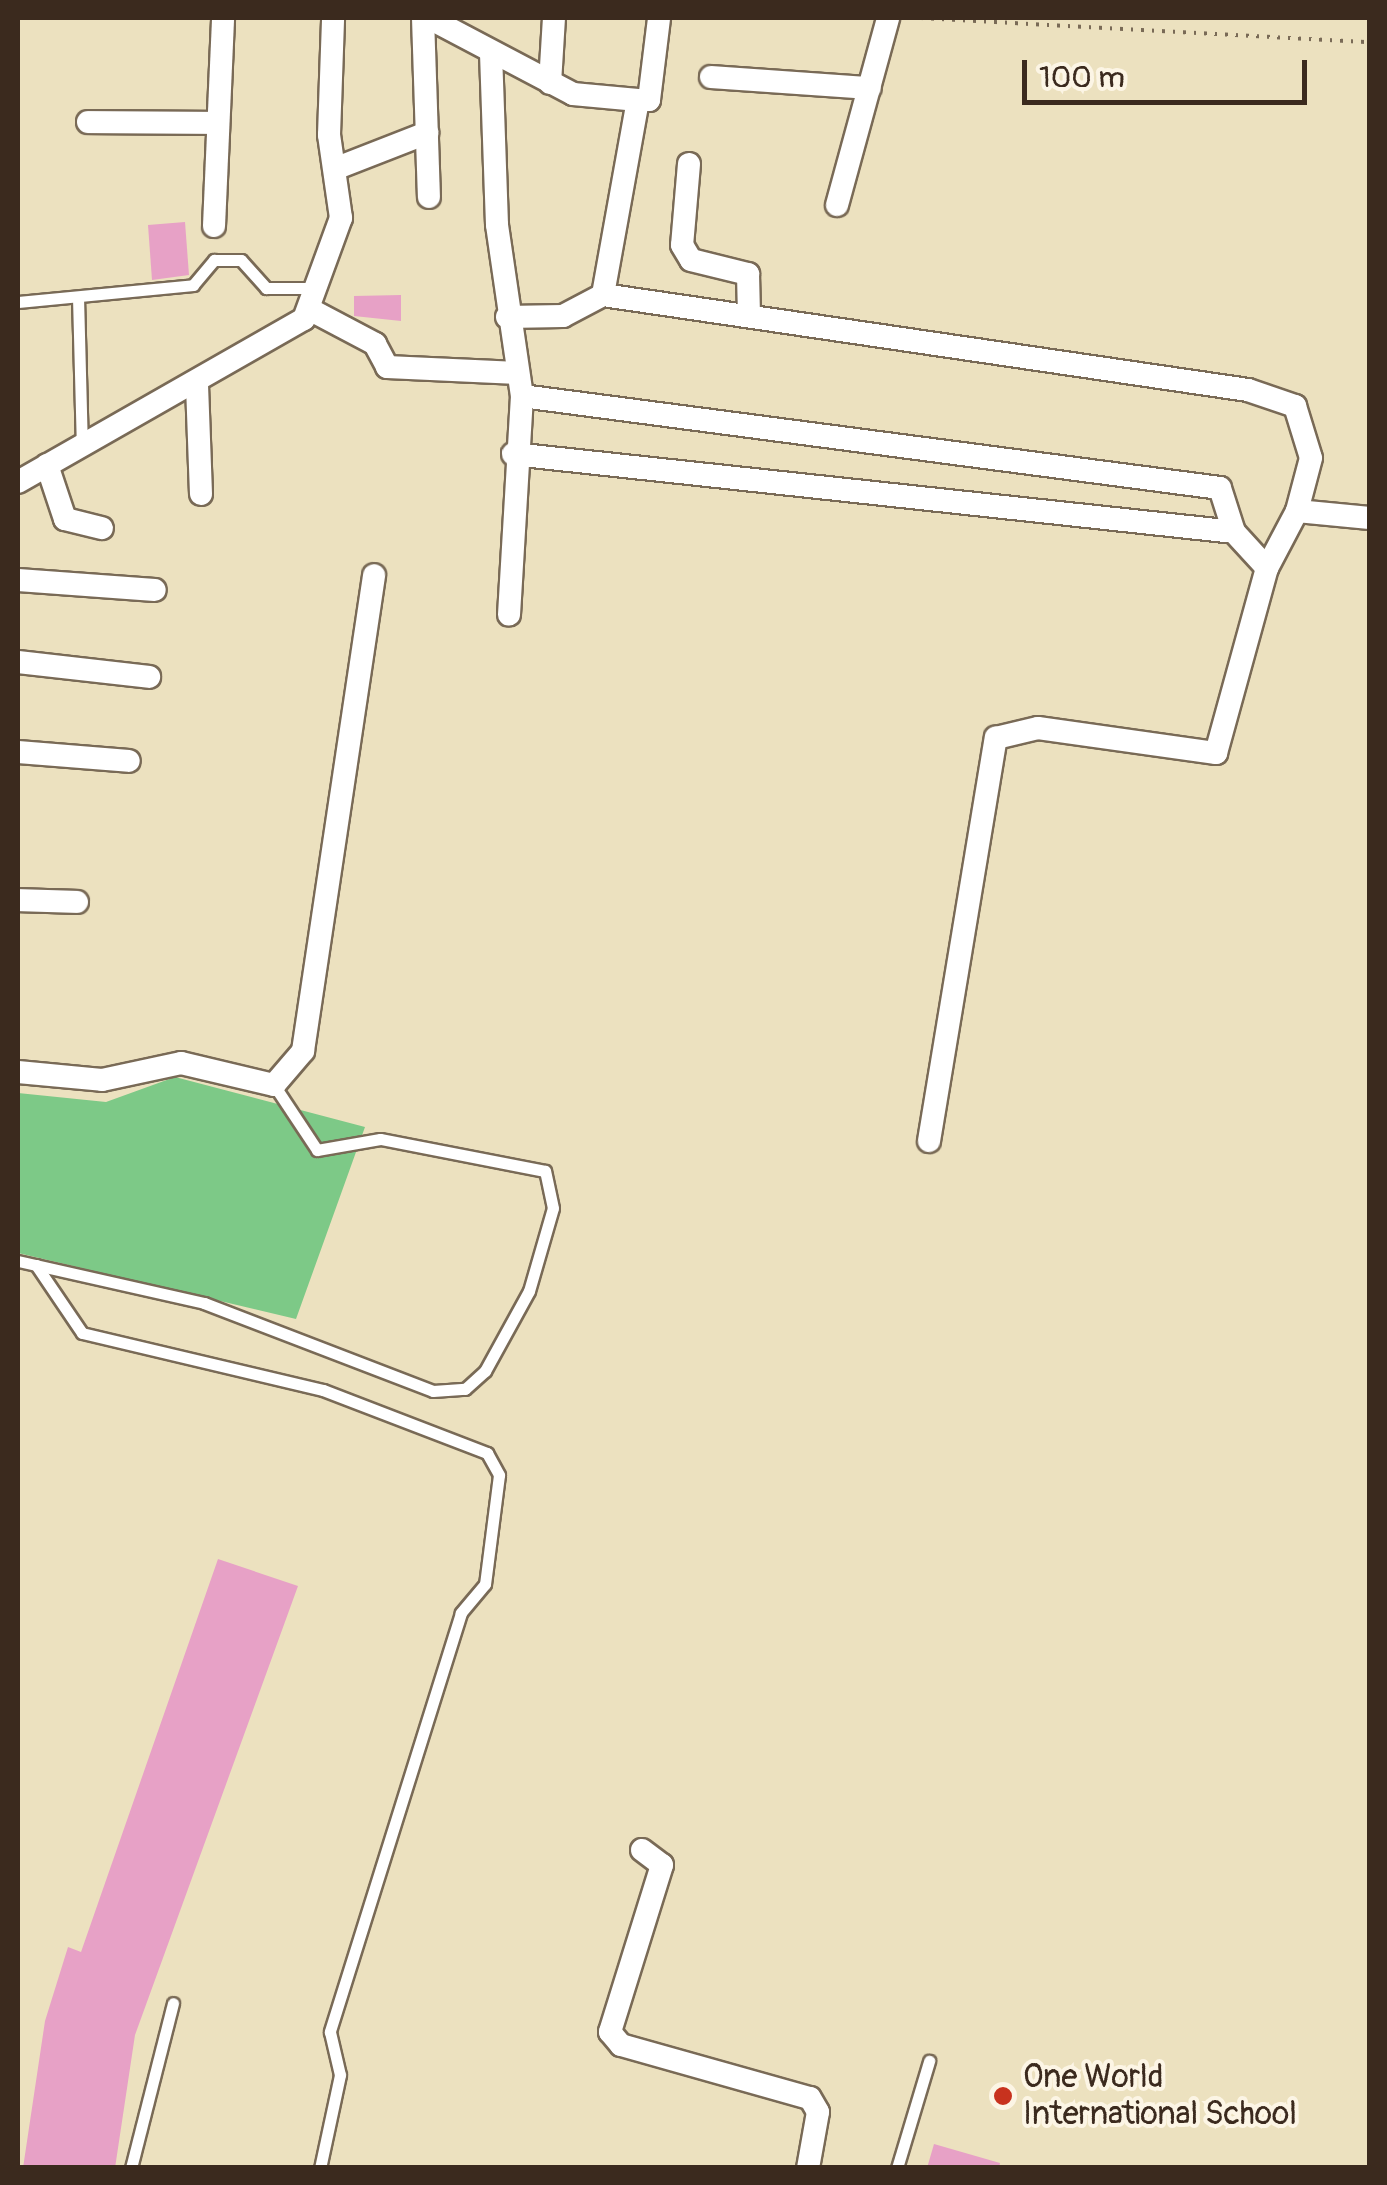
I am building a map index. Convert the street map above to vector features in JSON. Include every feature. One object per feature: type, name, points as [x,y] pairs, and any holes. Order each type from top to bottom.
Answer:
[{"type":"street","points":[[214,226],[223,18]]},
{"type":"street","points":[[18,482],[196,384],[309,310],[321,288],[341,218],[328,104],[333,18]]},
{"type":"street","points":[[429,197],[426,18],[550,83],[638,100],[649,100],[658,18]]},
{"type":"street","points":[[550,83],[554,18]]},
{"type":"street","points":[[836,204],[888,18]]},
{"type":"street","points":[[491,54],[507,317],[520,384],[513,454],[509,615]]},
{"type":"street","points":[[711,77],[870,88]]},
{"type":"street","points":[[603,295],[638,100]]},
{"type":"street","points":[[88,122],[216,123]]},
{"type":"street","points":[[337,168],[427,133]]},
{"type":"street","points":[[690,164],[682,245],[690,260],[748,274],[749,316]]},
{"type":"street","points":[[507,317],[564,316],[603,295],[1248,390],[1295,406],[1311,458],[1297,512],[1266,568],[1216,753],[1038,728],[996,738],[929,1141]]},
{"type":"street","points":[[309,310],[375,344],[387,367],[1220,488],[1234,532],[1266,568]]},
{"type":"street","points":[[196,384],[200,494]]},
{"type":"street","points":[[513,454],[1234,532]]},
{"type":"street","points":[[47,465],[66,519],[102,528]]},
{"type":"street","points":[[1297,512],[1370,518]]},
{"type":"street","points":[[18,1072],[102,1080],[181,1063],[274,1085],[303,1051],[374,575]]},
{"type":"street","points":[[18,580],[155,590]]},
{"type":"street","points":[[18,662],[150,677]]},
{"type":"street","points":[[18,752],[129,761]]},
{"type":"street","points":[[18,900],[78,902]]},
{"type":"street","points":[[642,1850],[662,1866],[610,2032],[621,2044],[810,2098],[818,2112],[808,2168]]},
{"type":"lane","points":[[18,302],[193,285],[214,260],[241,260],[266,288],[321,288]]},
{"type":"lane","points":[[78,297],[82,445]]},
{"type":"lane","points":[[18,1262],[204,1303],[432,1392],[466,1389],[486,1371],[528,1290],[553,1208],[545,1171],[380,1140],[317,1150],[274,1085]]},
{"type":"lane","points":[[36,1266],[82,1333],[323,1390],[487,1453],[499,1475],[486,1584],[460,1612],[330,2032],[340,2075],[320,2168]]},
{"type":"lane","points":[[131,2168],[172,2003]]},
{"type":"lane","points":[[897,2168],[929,2060]]},
{"type":"path","points":[[921,18],[1370,42]]},
{"type":"green space","points":[[175,1077],[365,1127],[296,1319],[18,1253],[18,1093],[106,1102]]},
{"type":"building","points":[[185,222],[189,275],[152,280],[148,225]]},
{"type":"building","points":[[401,295],[401,321],[354,316],[354,296]]},
{"type":"building","points":[[218,1559],[298,1586],[135,2035],[115,2168],[23,2168],[45,2021],[68,1947],[81,1952]]},
{"type":"building","points":[[934,2144],[1000,2163],[999,2168],[927,2168]]},
{"type":"place","name":"One World International School","points":[[1003,2096]]}]
